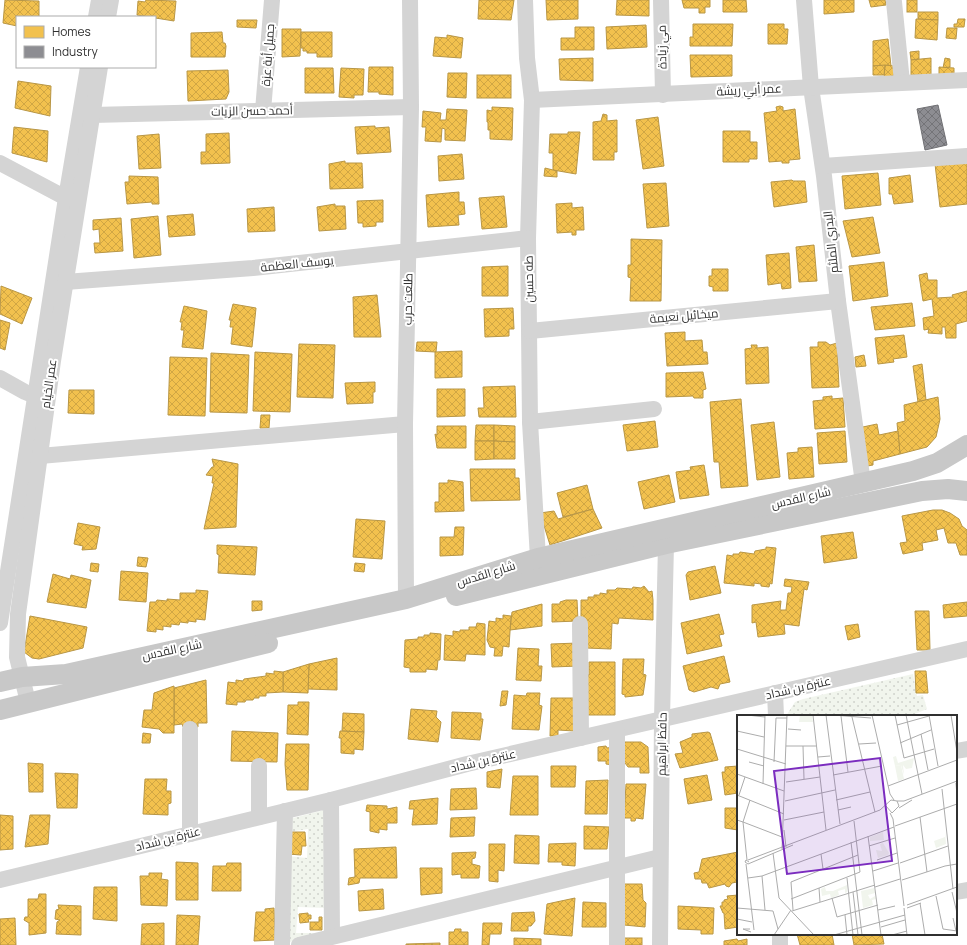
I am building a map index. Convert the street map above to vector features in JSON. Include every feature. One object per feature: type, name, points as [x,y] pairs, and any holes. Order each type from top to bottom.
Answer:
[{"type":"main road","name":"شارع القدس","points":[[0,682],[22,677],[66,674],[406,599],[538,558],[925,468],[949,457],[967,445]]},
{"type":"main road","points":[[0,710],[666,544],[922,491],[948,489],[967,491]]},
{"type":"street","points":[[96,16],[99,0]]},
{"type":"street","points":[[108,16],[111,0]]},
{"type":"street","name":"جميل أبة عزة","points":[[263,111],[272,0]]},
{"type":"street","name":"طلعت حرب","points":[[406,599],[405,424],[411,107],[410,0]]},
{"type":"street","name":"طه حسين","points":[[524,0],[526,58],[532,100],[528,238],[530,422],[538,558]]},
{"type":"street","name":"مي زيادة","points":[[662,0],[663,95]]},
{"type":"street","name":"البدري الملثم","points":[[804,0],[811,87],[823,166],[838,301],[863,483]]},
{"type":"street","points":[[894,2],[902,82]]},
{"type":"street","name":"عمر الخيام","points":[[28,702],[17,657],[17,627],[40,456],[41,399],[66,198],[88,68]]},
{"type":"street","name":"عمر الخيام","points":[[1,614],[41,399],[65,282],[100,68]]},
{"type":"street","name":"عمر أبي ريشة","points":[[532,100],[967,80]]},
{"type":"street","name":"أحمد حسن الزيات","points":[[92,115],[411,107]]},
{"type":"street","points":[[823,166],[967,156]]},
{"type":"street","points":[[0,163],[66,198]]},
{"type":"street","name":"يوسف العظمة","points":[[65,282],[253,268],[528,238]]},
{"type":"street","name":"ميخائيل نعيمة","points":[[530,331],[838,301]]},
{"type":"street","points":[[0,378],[41,399]]},
{"type":"street","points":[[530,422],[654,409]]},
{"type":"street","points":[[40,456],[405,424]]},
{"type":"street","name":"حافظ ابراهيم","points":[[660,945],[662,719],[666,544]]},
{"type":"street","points":[[580,624],[581,738]]},
{"type":"street","name":"عنترة بن شداد","points":[[0,880],[330,800],[466,764],[967,649]]},
{"type":"street","points":[[776,693],[776,715]]},
{"type":"street","points":[[190,729],[190,834]]},
{"type":"street","points":[[617,945],[618,730]]},
{"type":"street","points":[[957,751],[967,749]]},
{"type":"street","points":[[259,766],[259,817]]},
{"type":"street","points":[[330,800],[332,936]]},
{"type":"street","points":[[282,945],[285,811]]},
{"type":"street","points":[[299,945],[660,857]]},
{"type":"street","points":[[957,892],[967,890]]},
{"type":"shaded area","points":[[913,674],[917,696],[923,695],[927,709],[912,715],[787,715],[795,702]]},
{"type":"shaded area","points":[[328,809],[326,908],[298,907],[296,933],[322,933],[286,943],[287,856],[307,858],[308,829],[289,832],[289,819]]},
{"type":"building: Homes","points":[[5,0],[39,1],[39,16],[16,16],[16,26],[3,23]]},
{"type":"building: Homes","points":[[146,0],[176,1],[174,21],[156,18],[156,16],[137,15],[138,1],[145,2]]},
{"type":"building: Homes","points":[[479,0],[514,0],[511,20],[478,19]]},
{"type":"building: Homes","points":[[546,0],[578,0],[578,19],[547,20]]},
{"type":"building: Homes","points":[[617,0],[649,0],[649,16],[616,15]]},
{"type":"building: Homes","points":[[682,0],[710,0],[710,7],[705,7],[705,13],[699,13],[699,8],[684,8]]},
{"type":"building: Homes","points":[[723,0],[746,0],[747,12],[723,12]]},
{"type":"building: Homes","points":[[824,0],[854,0],[854,12],[824,14]]},
{"type":"building: Homes","points":[[869,0],[885,0],[886,5],[871,7]]},
{"type":"building: Homes","points":[[907,0],[917,0],[917,12],[907,12]]},
{"type":"building: Homes","points":[[918,12],[938,12],[938,20],[918,19]]},
{"type":"building: Homes","points":[[916,19],[938,20],[937,40],[915,38]]},
{"type":"building: Homes","points":[[958,19],[965,19],[964,27],[954,27],[954,24],[957,24]]},
{"type":"building: Homes","points":[[237,20],[257,20],[256,28],[237,27]]},
{"type":"building: Homes","points":[[693,24],[733,24],[732,46],[690,46],[690,37],[693,37]]},
{"type":"building: Homes","points":[[768,24],[784,24],[784,29],[788,29],[787,44],[768,44]]},
{"type":"building: Homes","points":[[646,25],[647,47],[607,49],[606,27]]},
{"type":"building: Homes","points":[[575,27],[594,27],[594,50],[561,50],[561,38],[575,38]]},
{"type":"building: Homes","points":[[947,28],[957,28],[956,39],[946,38]]},
{"type":"building: Homes","points":[[282,29],[301,29],[300,56],[282,57]]},
{"type":"building: Homes","points":[[222,32],[223,43],[225,43],[226,46],[225,57],[191,57],[191,33]]},
{"type":"building: Homes","points":[[301,32],[332,32],[332,57],[317,57],[317,53],[307,53],[307,51],[303,51],[303,48],[301,48]]},
{"type":"building: Homes","points":[[447,35],[463,38],[461,58],[433,56],[435,37],[447,38]]},
{"type":"building: Homes","points":[[888,39],[891,66],[873,66],[873,41]]},
{"type":"building: Homes","points":[[919,51],[919,59],[911,60],[910,52]]},
{"type":"building: Homes","points":[[690,55],[732,55],[732,76],[691,77]]},
{"type":"building: Homes","points":[[593,58],[593,81],[560,80],[559,59]]},
{"type":"building: Homes","points":[[931,58],[931,75],[911,75],[911,60]]},
{"type":"building: Homes","points":[[945,58],[950,59],[950,67],[943,68]]},
{"type":"building: Homes","points":[[885,65],[894,66],[894,80],[884,80]]},
{"type":"building: Homes","points":[[885,65],[884,75],[873,75],[873,66]]},
{"type":"building: Homes","points":[[369,67],[393,67],[393,95],[379,94],[379,92],[368,92]]},
{"type":"building: Homes","points":[[939,67],[954,68],[954,75],[939,75]]},
{"type":"building: Homes","points":[[305,68],[333,68],[334,93],[305,93]]},
{"type":"building: Homes","points":[[341,68],[364,69],[363,95],[354,95],[354,98],[339,97]]},
{"type":"building: Homes","points":[[228,70],[229,92],[226,99],[188,101],[187,71]]},
{"type":"building: Homes","points":[[448,73],[467,73],[466,98],[447,97]]},
{"type":"building: Homes","points":[[477,75],[511,75],[511,98],[477,98]]},
{"type":"building: Homes","points":[[18,81],[51,86],[50,116],[15,108]]},
{"type":"building: Homes","points":[[492,107],[513,108],[512,140],[490,139],[490,130],[488,130],[487,122],[487,110],[492,111]]},
{"type":"building: Homes","points":[[776,107],[783,107],[783,111],[795,109],[800,159],[789,160],[789,163],[782,163],[782,161],[769,162],[764,113],[777,111]]},
{"type":"building: Homes","points":[[447,109],[467,110],[465,141],[445,140],[445,129],[442,128],[441,142],[425,141],[426,127],[422,127],[423,111],[441,113],[440,120],[446,120]]},
{"type":"building: Homes","points":[[603,114],[607,115],[607,121],[617,120],[617,152],[614,152],[614,160],[593,160],[593,122],[601,121]]},
{"type":"building: Homes","points":[[658,117],[664,166],[643,169],[636,120]]},
{"type":"building: Homes","points":[[375,126],[375,128],[389,127],[391,152],[357,154],[355,127]]},
{"type":"building: Homes","points":[[14,127],[48,131],[47,162],[12,153]]},
{"type":"building: Homes","points":[[723,131],[750,131],[750,142],[757,142],[757,159],[749,159],[749,162],[723,162]]},
{"type":"building: Homes","points":[[568,132],[580,132],[576,174],[553,170],[553,153],[549,153],[550,134],[568,134]]},
{"type":"building: Homes","points":[[229,133],[230,163],[201,164],[201,152],[206,152],[206,134]]},
{"type":"building: Homes","points":[[159,134],[161,168],[139,169],[137,136]]},
{"type":"building: Homes","points":[[462,154],[464,179],[439,181],[438,156]]},
{"type":"building: Homes","points":[[967,160],[967,204],[940,207],[935,164]]},
{"type":"building: Homes","points":[[345,161],[345,163],[362,163],[363,188],[330,189],[329,164]]},
{"type":"building: Homes","points":[[545,168],[557,171],[557,177],[544,176]]},
{"type":"building: Homes","points":[[878,173],[881,205],[845,209],[842,176]]},
{"type":"building: Homes","points":[[910,175],[913,202],[894,204],[892,194],[889,194],[889,178]]},
{"type":"building: Homes","points":[[129,176],[158,177],[159,204],[152,204],[152,202],[127,204],[125,182],[129,182]]},
{"type":"building: Homes","points":[[792,180],[805,181],[807,202],[774,207],[771,182]]},
{"type":"building: Homes","points":[[666,183],[669,226],[647,228],[643,184]]},
{"type":"building: Homes","points":[[459,192],[459,202],[464,202],[465,214],[458,215],[459,225],[428,227],[426,195]]},
{"type":"building: Homes","points":[[504,196],[507,227],[482,229],[479,198]]},
{"type":"building: Homes","points":[[383,200],[383,222],[376,222],[376,226],[363,227],[363,223],[358,223],[357,201]]},
{"type":"building: Homes","points":[[572,203],[572,208],[583,207],[584,230],[576,230],[576,235],[572,235],[572,232],[557,233],[556,204]]},
{"type":"building: Homes","points":[[335,204],[335,206],[345,206],[346,229],[319,231],[317,207]]},
{"type":"building: Homes","points":[[274,207],[275,231],[248,232],[247,209]]},
{"type":"building: Homes","points":[[193,214],[195,235],[169,237],[167,216]]},
{"type":"building: Homes","points":[[158,216],[161,255],[134,258],[131,219]]},
{"type":"building: Homes","points":[[873,217],[880,253],[852,257],[843,221]]},
{"type":"building: Homes","points":[[121,218],[123,251],[95,253],[94,243],[100,243],[99,229],[93,230],[93,220]]},
{"type":"building: Homes","points":[[631,239],[662,240],[661,301],[630,301],[631,278],[628,277],[628,265],[631,265]]},
{"type":"building: Homes","points":[[814,245],[817,281],[799,282],[796,247]]},
{"type":"building: Homes","points":[[789,253],[791,288],[782,289],[781,283],[768,285],[766,255]]},
{"type":"building: Homes","points":[[884,262],[888,296],[853,301],[849,266]]},
{"type":"building: Homes","points":[[508,266],[508,296],[482,296],[482,267]]},
{"type":"building: Homes","points":[[712,269],[728,269],[728,291],[713,291],[713,287],[709,286],[709,276],[712,276]]},
{"type":"building: Homes","points":[[927,273],[928,280],[937,280],[937,298],[953,297],[952,295],[967,291],[967,321],[956,324],[956,338],[946,338],[945,327],[942,327],[942,334],[928,333],[929,329],[924,330],[923,318],[934,316],[932,299],[923,301],[919,275]]},
{"type":"building: Homes","points":[[1,286],[32,298],[22,324],[0,314]]},
{"type":"building: Homes","points":[[377,295],[381,337],[354,337],[353,297]]},
{"type":"building: Homes","points":[[912,303],[915,326],[875,330],[871,307]]},
{"type":"building: Homes","points":[[233,304],[256,308],[252,347],[231,344],[233,327],[230,327],[231,320],[229,320]]},
{"type":"building: Homes","points":[[184,306],[207,311],[203,349],[182,347],[184,330],[181,330],[182,322],[180,322]]},
{"type":"building: Homes","points":[[513,308],[514,329],[509,329],[509,336],[485,337],[484,309]]},
{"type":"building: Homes","points":[[0,320],[10,323],[5,350],[0,348]]},
{"type":"building: Homes","points":[[685,332],[685,341],[702,340],[703,352],[707,352],[708,364],[667,366],[665,333]]},
{"type":"building: Homes","points":[[904,335],[907,357],[893,359],[894,362],[878,364],[875,338]]},
{"type":"building: Homes","points":[[417,342],[437,342],[436,352],[416,351]]},
{"type":"building: Homes","points":[[818,342],[826,342],[830,345],[837,343],[839,387],[812,388],[810,347],[818,347]]},
{"type":"building: Homes","points":[[299,344],[335,345],[333,398],[297,397]]},
{"type":"building: Homes","points":[[751,345],[757,345],[757,348],[768,347],[769,383],[746,384],[745,349],[752,348]]},
{"type":"building: Homes","points":[[462,351],[462,377],[435,378],[435,352]]},
{"type":"building: Homes","points":[[255,352],[292,354],[290,412],[253,411]]},
{"type":"building: Homes","points":[[211,353],[249,355],[247,413],[210,412]]},
{"type":"building: Homes","points":[[864,355],[866,366],[856,367],[855,357]]},
{"type":"building: Homes","points":[[170,357],[207,358],[205,416],[168,415]]},
{"type":"building: Homes","points":[[922,364],[926,400],[918,402],[913,366]]},
{"type":"building: Homes","points":[[703,372],[706,389],[703,390],[703,398],[694,398],[693,396],[666,397],[666,373]]},
{"type":"building: Homes","points":[[375,382],[373,403],[347,404],[345,383]]},
{"type":"building: Homes","points":[[515,386],[516,417],[479,417],[478,408],[484,408],[483,387]]},
{"type":"building: Homes","points":[[437,389],[465,389],[465,416],[437,417]]},
{"type":"building: Homes","points":[[69,390],[94,390],[94,414],[68,413]]},
{"type":"building: Homes","points":[[832,396],[832,399],[843,398],[845,427],[815,429],[813,401],[823,400],[823,397]]},
{"type":"building: Homes","points":[[938,397],[940,419],[936,437],[927,447],[900,454],[897,423],[905,421],[904,405]]},
{"type":"building: Homes","points":[[741,399],[748,486],[721,488],[719,462],[714,462],[710,402]]},
{"type":"building: Homes","points":[[261,415],[270,415],[269,428],[260,428]]},
{"type":"building: Homes","points":[[655,421],[658,447],[627,451],[623,425]]},
{"type":"building: Homes","points":[[774,422],[780,477],[757,480],[751,425]]},
{"type":"building: Homes","points":[[877,424],[879,435],[898,431],[900,454],[873,461],[873,465],[862,467],[858,428]]},
{"type":"building: Homes","points":[[476,425],[494,425],[494,441],[475,441]]},
{"type":"building: Homes","points":[[494,425],[515,426],[515,442],[494,441]]},
{"type":"building: Homes","points":[[437,426],[466,426],[466,448],[437,448],[435,434],[437,435]]},
{"type":"building: Homes","points":[[845,431],[847,462],[819,464],[817,433]]},
{"type":"building: Homes","points":[[475,441],[494,441],[494,459],[475,460]]},
{"type":"building: Homes","points":[[494,441],[515,442],[515,459],[494,459]]},
{"type":"building: Homes","points":[[812,447],[814,477],[789,479],[787,453],[798,452],[798,448]]},
{"type":"building: Homes","points":[[212,459],[238,464],[236,527],[204,529],[214,483],[212,483],[213,476],[206,475],[212,467],[214,467]]},
{"type":"building: Homes","points":[[704,465],[709,495],[680,499],[676,472],[691,470],[690,467]]},
{"type":"building: Homes","points":[[470,469],[515,469],[515,478],[519,478],[520,500],[471,501]]},
{"type":"building: Homes","points":[[669,475],[675,502],[644,509],[638,482]]},
{"type":"building: Homes","points":[[448,480],[463,482],[464,511],[435,512],[435,502],[439,502],[439,483],[448,483]]},
{"type":"building: Homes","points":[[587,485],[593,509],[563,517],[557,493]]},
{"type":"building: Homes","points":[[593,509],[602,528],[550,545],[540,513],[554,511],[558,519]]},
{"type":"building: Homes","points":[[933,510],[942,510],[959,519],[962,526],[967,530],[967,555],[960,555],[956,543],[948,543],[944,528],[936,530],[938,540],[922,543],[923,550],[903,554],[900,543],[907,542],[902,516]]},
{"type":"building: Homes","points":[[356,519],[385,521],[382,559],[353,557]]},
{"type":"building: Homes","points":[[78,523],[100,527],[96,549],[82,550],[83,546],[74,544]]},
{"type":"building: Homes","points":[[455,527],[464,527],[463,555],[440,556],[440,537],[454,537]]},
{"type":"building: Homes","points":[[853,532],[857,558],[824,563],[821,536]]},
{"type":"building: Homes","points":[[217,545],[257,547],[255,575],[218,573],[219,555],[217,554]]},
{"type":"building: Homes","points":[[766,547],[776,548],[772,584],[770,583],[769,587],[754,583],[754,586],[724,583],[727,555],[733,556],[733,554],[739,554],[740,552],[754,554],[755,551],[766,549]]},
{"type":"building: Homes","points":[[138,557],[148,558],[146,567],[137,566]]},
{"type":"building: Homes","points":[[91,563],[99,564],[98,572],[90,571]]},
{"type":"building: Homes","points":[[355,563],[365,564],[364,572],[354,571]]},
{"type":"building: Homes","points":[[715,566],[721,593],[690,600],[686,575],[688,572]]},
{"type":"building: Homes","points":[[121,571],[148,573],[146,602],[119,600]]},
{"type":"building: Homes","points":[[53,574],[70,579],[71,575],[91,580],[86,608],[47,602]]},
{"type":"building: Homes","points":[[785,579],[809,582],[807,590],[804,589],[799,626],[784,624],[785,634],[758,637],[756,622],[752,623],[752,605],[781,601],[780,610],[786,610],[788,593],[791,593],[792,587],[784,586]]},
{"type":"building: Homes","points":[[644,586],[649,592],[652,591],[653,620],[619,618],[618,624],[612,623],[611,649],[586,648],[581,620],[581,600],[588,600],[588,597],[600,595],[600,593],[607,594],[607,590],[615,590],[617,588],[632,589],[633,587],[641,588]]},
{"type":"building: Homes","points":[[196,590],[208,591],[205,620],[196,619],[196,622],[180,622],[179,625],[171,624],[171,627],[163,626],[163,630],[156,629],[156,632],[147,631],[150,602],[156,602],[157,600],[167,601],[167,599],[180,600],[180,593],[196,593]]},
{"type":"building: Homes","points":[[566,600],[577,600],[578,621],[552,622],[552,604],[560,604],[560,602]]},
{"type":"building: Homes","points":[[252,601],[262,601],[262,610],[252,611]]},
{"type":"building: Homes","points":[[967,602],[967,616],[944,618],[943,605]]},
{"type":"building: Homes","points":[[542,604],[542,626],[510,630],[512,612]]},
{"type":"building: Homes","points":[[915,611],[929,611],[930,650],[917,650]]},
{"type":"building: Homes","points":[[719,614],[724,634],[719,635],[722,646],[687,654],[681,623]]},
{"type":"building: Homes","points":[[503,615],[511,616],[509,647],[503,646],[502,656],[494,656],[495,648],[490,647],[487,640],[489,621],[496,622],[496,618],[503,619]]},
{"type":"building: Homes","points":[[30,616],[87,627],[83,648],[39,659],[32,658],[24,652]]},
{"type":"building: Homes","points":[[477,623],[485,624],[485,655],[466,654],[465,661],[444,660],[445,635],[453,636],[453,631],[460,632],[460,630],[469,630],[469,627],[476,627]]},
{"type":"building: Homes","points":[[858,624],[860,637],[848,640],[845,626]]},
{"type":"building: Homes","points":[[430,633],[441,634],[440,660],[438,660],[437,670],[426,669],[426,672],[410,672],[410,668],[404,667],[405,640],[418,639],[418,637],[424,637],[424,635],[430,635]]},
{"type":"building: Homes","points":[[578,643],[579,666],[552,667],[551,644]]},
{"type":"building: Homes","points":[[518,648],[539,649],[538,666],[542,666],[541,681],[516,680]]},
{"type":"building: Homes","points":[[724,656],[730,682],[720,684],[718,689],[711,687],[694,692],[689,690],[683,666]]},
{"type":"building: Homes","points":[[337,658],[337,690],[308,689],[309,664]]},
{"type":"building: Homes","points":[[623,659],[644,659],[643,674],[646,675],[643,695],[625,697],[625,695],[622,694]]},
{"type":"building: Homes","points":[[589,662],[615,662],[615,715],[586,715],[586,675],[589,675]]},
{"type":"building: Homes","points":[[309,664],[308,693],[283,692],[283,672]]},
{"type":"building: Homes","points":[[274,671],[283,672],[283,692],[266,693],[266,696],[259,696],[259,698],[246,700],[245,702],[237,702],[237,705],[226,704],[228,682],[236,683],[236,680],[243,681],[244,679],[266,676],[266,673],[274,674]]},
{"type":"building: Homes","points":[[915,671],[926,671],[928,693],[916,693]]},
{"type":"building: Homes","points":[[206,680],[207,723],[198,723],[198,727],[183,727],[182,724],[174,725],[174,688]]},
{"type":"building: Homes","points":[[174,686],[174,733],[163,733],[159,729],[142,727],[144,710],[152,710],[154,693]]},
{"type":"building: Homes","points":[[502,691],[508,691],[506,705],[500,706]]},
{"type":"building: Homes","points":[[527,693],[540,693],[539,705],[542,706],[539,730],[512,729],[514,695],[526,696]]},
{"type":"building: Homes","points":[[551,698],[575,698],[574,731],[558,730],[558,736],[550,736]]},
{"type":"building: Homes","points":[[298,702],[309,702],[308,735],[287,734],[288,705],[298,705]]},
{"type":"building: Homes","points":[[411,709],[437,711],[436,717],[441,722],[438,742],[408,739]]},
{"type":"building: Homes","points":[[452,712],[481,713],[481,719],[483,719],[480,740],[451,738]]},
{"type":"building: Homes","points":[[343,713],[364,714],[364,732],[342,731]]},
{"type":"building: Homes","points":[[232,731],[278,733],[277,762],[231,761]]},
{"type":"building: Homes","points":[[340,731],[364,732],[363,750],[354,749],[354,754],[341,753],[341,738],[339,738]]},
{"type":"building: Homes","points":[[143,733],[151,734],[150,743],[142,743]]},
{"type":"building: Homes","points":[[710,733],[718,760],[680,768],[675,754],[683,753],[680,742],[692,737],[692,734]]},
{"type":"building: Homes","points":[[619,742],[641,742],[648,747],[649,773],[640,773],[640,767],[628,767],[625,763],[619,764]]},
{"type":"building: Homes","points":[[286,744],[309,744],[308,790],[287,790],[285,764]]},
{"type":"building: Homes","points":[[606,746],[607,748],[614,747],[613,765],[606,764],[606,761],[598,761],[598,747]]},
{"type":"building: Homes","points":[[28,763],[43,764],[43,792],[29,792]]},
{"type":"building: Homes","points":[[551,766],[576,766],[575,787],[551,787]]},
{"type":"building: Homes","points":[[737,766],[737,793],[725,795],[722,772],[725,772],[725,767]]},
{"type":"building: Homes","points":[[502,769],[500,788],[487,787],[487,772]]},
{"type":"building: Homes","points":[[55,773],[78,774],[77,808],[57,808]]},
{"type":"building: Homes","points":[[707,775],[712,800],[688,804],[684,779]]},
{"type":"building: Homes","points":[[513,776],[538,776],[538,815],[510,815]]},
{"type":"building: Homes","points":[[145,779],[167,779],[166,791],[171,791],[171,803],[168,804],[168,815],[143,814]]},
{"type":"building: Homes","points":[[608,780],[607,814],[585,814],[586,781]]},
{"type":"building: Homes","points":[[626,784],[646,784],[643,819],[636,818],[635,821],[631,821],[631,818],[624,818]]},
{"type":"building: Homes","points":[[476,788],[477,809],[450,810],[451,789]]},
{"type":"building: Homes","points":[[438,798],[437,824],[412,825],[414,809],[409,809],[410,801]]},
{"type":"building: Homes","points":[[367,805],[387,806],[387,809],[397,807],[397,823],[387,823],[387,830],[379,829],[379,833],[370,831],[370,812],[366,811]]},
{"type":"building: Homes","points":[[725,808],[737,808],[737,830],[725,828]]},
{"type":"building: Homes","points":[[0,815],[13,816],[13,849],[0,850]]},
{"type":"building: Homes","points":[[30,815],[50,815],[48,844],[25,847]]},
{"type":"building: Homes","points":[[475,817],[474,836],[450,837],[451,818]]},
{"type":"building: Homes","points":[[584,826],[609,827],[607,849],[584,849]]},
{"type":"building: Homes","points":[[289,832],[305,832],[306,846],[302,846],[301,855],[288,854]]},
{"type":"building: Homes","points":[[515,835],[539,836],[539,864],[514,863]]},
{"type":"building: Homes","points":[[576,843],[575,866],[562,865],[562,862],[548,862],[549,844]]},
{"type":"building: Homes","points":[[489,844],[505,844],[504,871],[498,870],[498,882],[489,881]]},
{"type":"building: Homes","points":[[396,847],[397,878],[360,878],[359,883],[348,885],[349,878],[355,877],[354,849]]},
{"type":"building: Homes","points":[[476,852],[475,858],[472,859],[472,864],[480,866],[479,878],[461,878],[461,874],[452,875],[452,853]]},
{"type":"building: Homes","points":[[737,852],[737,882],[732,883],[729,887],[725,884],[709,888],[707,883],[702,883],[701,879],[695,879],[694,873],[699,872],[702,859]]},
{"type":"building: Homes","points":[[176,862],[198,863],[198,900],[176,900]]},
{"type":"building: Homes","points":[[227,863],[241,863],[241,891],[212,891],[213,866],[226,866]]},
{"type":"building: Homes","points":[[420,868],[442,868],[442,893],[421,895]]},
{"type":"building: Homes","points":[[149,873],[162,873],[161,879],[168,880],[167,906],[141,905],[140,876],[149,876]]},
{"type":"building: Homes","points":[[623,884],[642,884],[643,900],[646,903],[645,927],[624,925]]},
{"type":"building: Homes","points":[[94,887],[117,887],[117,921],[93,919]]},
{"type":"building: Homes","points":[[383,889],[384,909],[359,911],[358,891]]},
{"type":"building: Homes","points":[[39,894],[46,894],[46,933],[29,935],[29,923],[24,920],[25,917],[28,917],[28,899],[38,899]]},
{"type":"building: Homes","points":[[737,895],[737,927],[725,929],[724,913],[720,906],[722,906],[722,902],[724,902],[724,900],[728,899],[727,896]]},
{"type":"building: Homes","points":[[575,898],[572,936],[544,934],[547,904]]},
{"type":"building: Homes","points":[[583,902],[606,903],[606,927],[582,927]]},
{"type":"building: Homes","points":[[58,905],[81,906],[81,935],[56,934],[57,922],[60,920],[55,919],[56,910],[59,909]]},
{"type":"building: Homes","points":[[678,906],[714,908],[713,934],[701,934],[701,930],[678,929]]},
{"type":"building: Homes","points":[[274,908],[275,940],[254,941],[256,912],[265,912],[265,909]]},
{"type":"building: Homes","points":[[534,912],[535,921],[531,926],[528,926],[528,931],[511,931],[512,913]]},
{"type":"building: Homes","points":[[308,913],[308,915],[311,915],[311,919],[308,919],[309,922],[300,923],[299,914]]},
{"type":"building: Homes","points":[[177,915],[200,916],[198,945],[176,945]]},
{"type":"building: Homes","points":[[319,917],[322,917],[322,930],[310,930],[310,922],[319,922]]},
{"type":"building: Homes","points":[[15,918],[16,945],[0,945],[0,919]]},
{"type":"building: Homes","points":[[164,923],[164,945],[141,945],[142,924]]},
{"type":"building: Homes","points":[[483,923],[502,923],[501,934],[490,934],[489,945],[482,945]]},
{"type":"building: Homes","points":[[455,929],[461,929],[461,932],[468,932],[468,945],[449,945],[449,932],[454,932]]},
{"type":"building: Homes","points":[[797,935],[832,935],[834,945],[800,945]]},
{"type":"building: Homes","points":[[852,935],[882,935],[884,944],[854,945]]},
{"type":"building: Homes","points":[[514,938],[541,939],[541,945],[514,945]]},
{"type":"building: Homes","points":[[623,938],[642,938],[642,945],[623,945]]},
{"type":"building: Homes","points":[[737,939],[738,941],[747,939],[747,945],[724,945],[724,941]]},
{"type":"building: Homes","points":[[440,943],[440,945],[406,945],[406,944]]},
{"type":"building: Industry","points":[[938,105],[947,145],[925,150],[917,109]]}]
